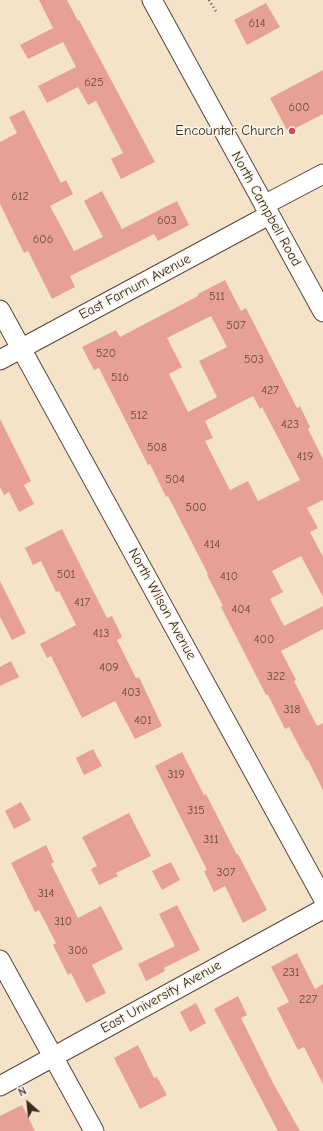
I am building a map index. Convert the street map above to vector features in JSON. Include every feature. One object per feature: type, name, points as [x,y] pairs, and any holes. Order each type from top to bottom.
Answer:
[{"type":"street","name":"North Campbell Road","points":[[152,0],[323,312]]},
{"type":"street","name":"East Farnum Avenue","points":[[0,360],[267,210],[323,174]]},
{"type":"street","name":"North Wilson Avenue","points":[[0,310],[323,898]]},
{"type":"street","name":"East University Avenue","points":[[0,1086],[323,909]]},
{"type":"street","points":[[0,960],[94,1131]]},
{"type":"path","points":[[209,0],[217,13]]},
{"type":"building","points":[[39,0],[67,0],[155,162],[121,179],[111,159],[123,153],[96,101],[88,105],[78,87],[47,103],[38,86],[76,67],[63,42],[28,59],[20,45],[53,28]]},
{"type":"building","points":[[266,3],[280,27],[247,45],[234,20]]},
{"type":"building","points":[[323,70],[323,114],[288,132],[270,98]]},
{"type":"building","points":[[24,110],[61,183],[66,180],[73,194],[50,206],[74,251],[103,237],[84,201],[102,191],[122,229],[177,201],[189,225],[158,241],[154,234],[70,276],[75,287],[52,299],[28,251],[24,253],[0,204],[0,142],[17,133],[9,117]]},
{"type":"building","points":[[225,280],[241,311],[246,308],[297,408],[300,406],[310,427],[308,429],[323,459],[323,500],[307,508],[318,528],[310,532],[323,557],[323,597],[301,556],[272,571],[283,592],[270,599],[284,626],[323,606],[323,629],[281,651],[296,680],[294,681],[317,726],[323,723],[323,790],[289,727],[285,729],[268,695],[266,695],[221,607],[223,606],[207,575],[208,574],[168,496],[166,497],[150,464],[148,465],[99,368],[94,370],[82,347],[116,330],[120,337],[198,296],[198,294]],"holes":[[[211,316],[227,347],[199,361],[217,397],[188,412],[169,374],[182,367],[167,338]],[[253,396],[260,409],[262,407],[300,480],[258,501],[248,481],[230,490],[205,441],[213,438],[205,421]]]},
{"type":"building","points":[[0,419],[31,481],[24,485],[34,504],[19,512],[9,492],[4,495],[0,487]]},
{"type":"building","points":[[62,529],[107,618],[112,616],[122,637],[117,640],[136,678],[139,677],[162,726],[135,739],[115,701],[82,718],[51,656],[47,658],[40,644],[76,625],[59,591],[56,592],[41,561],[33,565],[25,548]]},
{"type":"building","points":[[0,581],[26,633],[12,640],[0,617]]},
{"type":"building","points":[[11,661],[19,677],[0,686],[0,667]]},
{"type":"building","points":[[93,749],[102,766],[84,775],[76,758]]},
{"type":"building","points":[[182,752],[204,795],[206,794],[267,910],[243,923],[225,886],[214,892],[204,871],[207,870],[155,766]]},
{"type":"building","points":[[21,802],[31,820],[14,829],[5,811]]},
{"type":"building","points":[[129,813],[151,856],[116,873],[118,876],[99,885],[91,869],[97,866],[82,837]]},
{"type":"building","points":[[46,845],[54,862],[51,864],[78,918],[101,906],[123,949],[92,965],[106,993],[86,1003],[71,973],[68,975],[53,945],[56,943],[39,910],[35,912],[11,863]]},
{"type":"building","points":[[171,862],[180,880],[162,890],[152,871]]},
{"type":"building","points":[[177,905],[200,950],[164,968],[165,971],[146,981],[138,964],[175,946],[159,914]]},
{"type":"building","points":[[297,953],[315,989],[323,984],[323,1084],[304,1047],[298,1050],[277,1008],[289,1002],[271,967]]},
{"type":"building","points":[[238,996],[247,1015],[241,1018],[273,1083],[300,1131],[278,1131],[214,1009]]},
{"type":"building","points":[[196,1003],[206,1023],[190,1032],[180,1012]]},
{"type":"building","points":[[138,1045],[154,1078],[157,1077],[167,1095],[140,1109],[114,1058]]},
{"type":"building","points":[[22,1105],[35,1131],[0,1131],[0,1116]]},
{"type":"place","name":"Encounter Church","points":[[292,131]]}]
